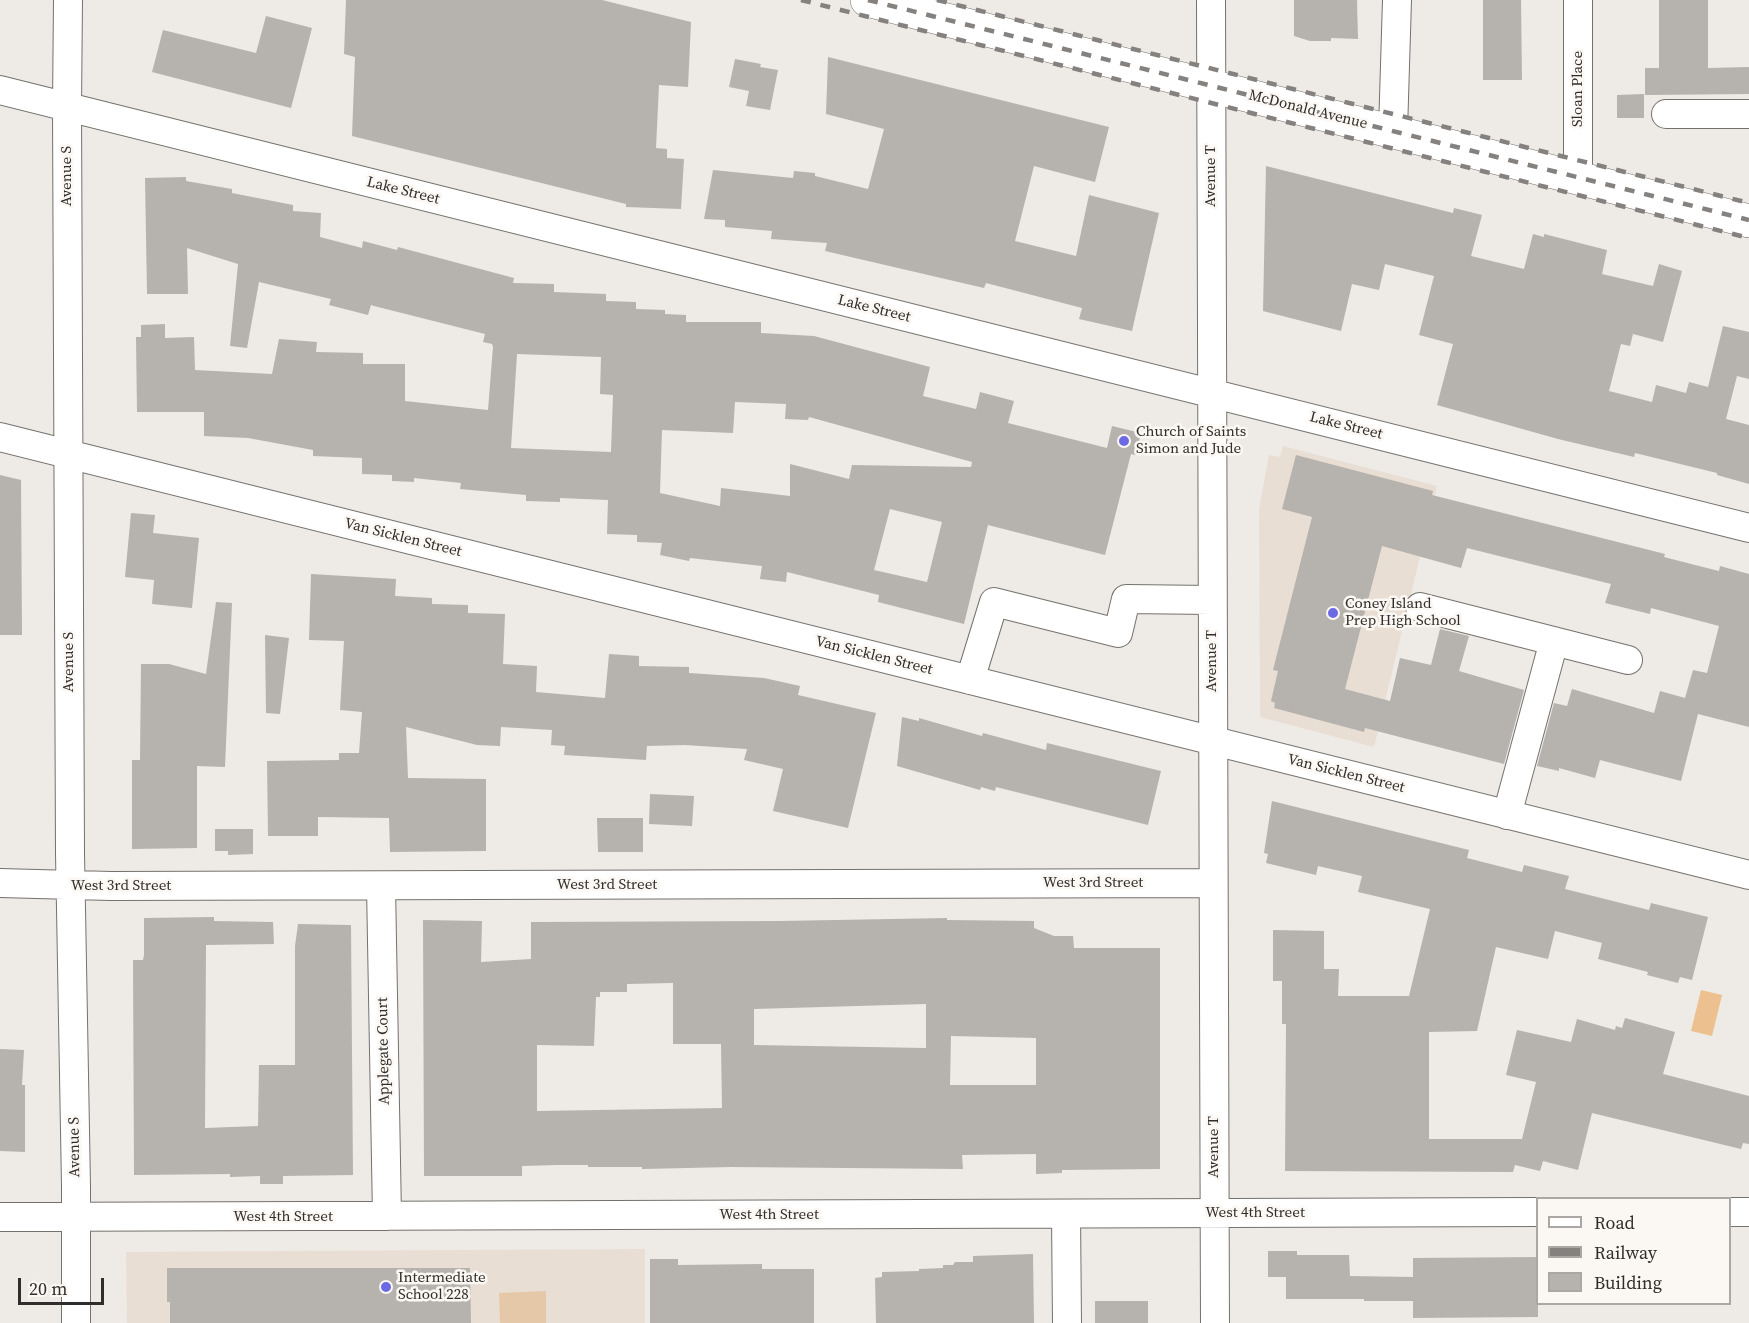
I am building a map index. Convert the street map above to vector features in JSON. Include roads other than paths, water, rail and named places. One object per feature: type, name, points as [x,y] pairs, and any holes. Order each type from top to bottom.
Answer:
[{"type":"main road","name":"McDonald Avenue","points":[[867,0],[1749,221]]},
{"type":"street","name":"Avenue S","points":[[68,0],[70,886],[76,1323]]},
{"type":"street","name":"Avenue T","points":[[1211,0],[1215,1323]]},
{"type":"street","points":[[1393,131],[1397,0]]},
{"type":"street","name":"Sloan Place","points":[[1578,0],[1578,178]]},
{"type":"street","name":"Lake Street","points":[[0,90],[1749,528]]},
{"type":"street","points":[[1666,114],[1749,114]]},
{"type":"street","name":"Van Sicklen Street","points":[[0,437],[1749,875]]},
{"type":"street","points":[[970,680],[994,602],[1118,633],[1125,599],[1212,600]]},
{"type":"street","points":[[1420,607],[1628,660]]},
{"type":"street","points":[[1507,815],[1554,641]]},
{"type":"street","name":"West 3rd Street","points":[[0,883],[70,886],[1213,883]]},
{"type":"street","name":"Applegate Court","points":[[381,886],[387,1216]]},
{"type":"street","name":"West 4th Street","points":[[0,1218],[1536,1212]]},
{"type":"street","points":[[1731,1212],[1749,1212]]},
{"type":"street","points":[[1066,1214],[1067,1323]]},
{"type":"railway","points":[[801,0],[1749,238]]},
{"type":"railway","points":[[868,0],[1749,220]]},
{"type":"railway","points":[[937,0],[1749,203]]},
{"type":"place","name":"Church of Saints Simon and Jude","points":[[1124,441]]},
{"type":"place","name":"Coney Island Prep High School","points":[[1333,613]]},
{"type":"place","name":"Intermediate School 228","points":[[386,1287]]}]
